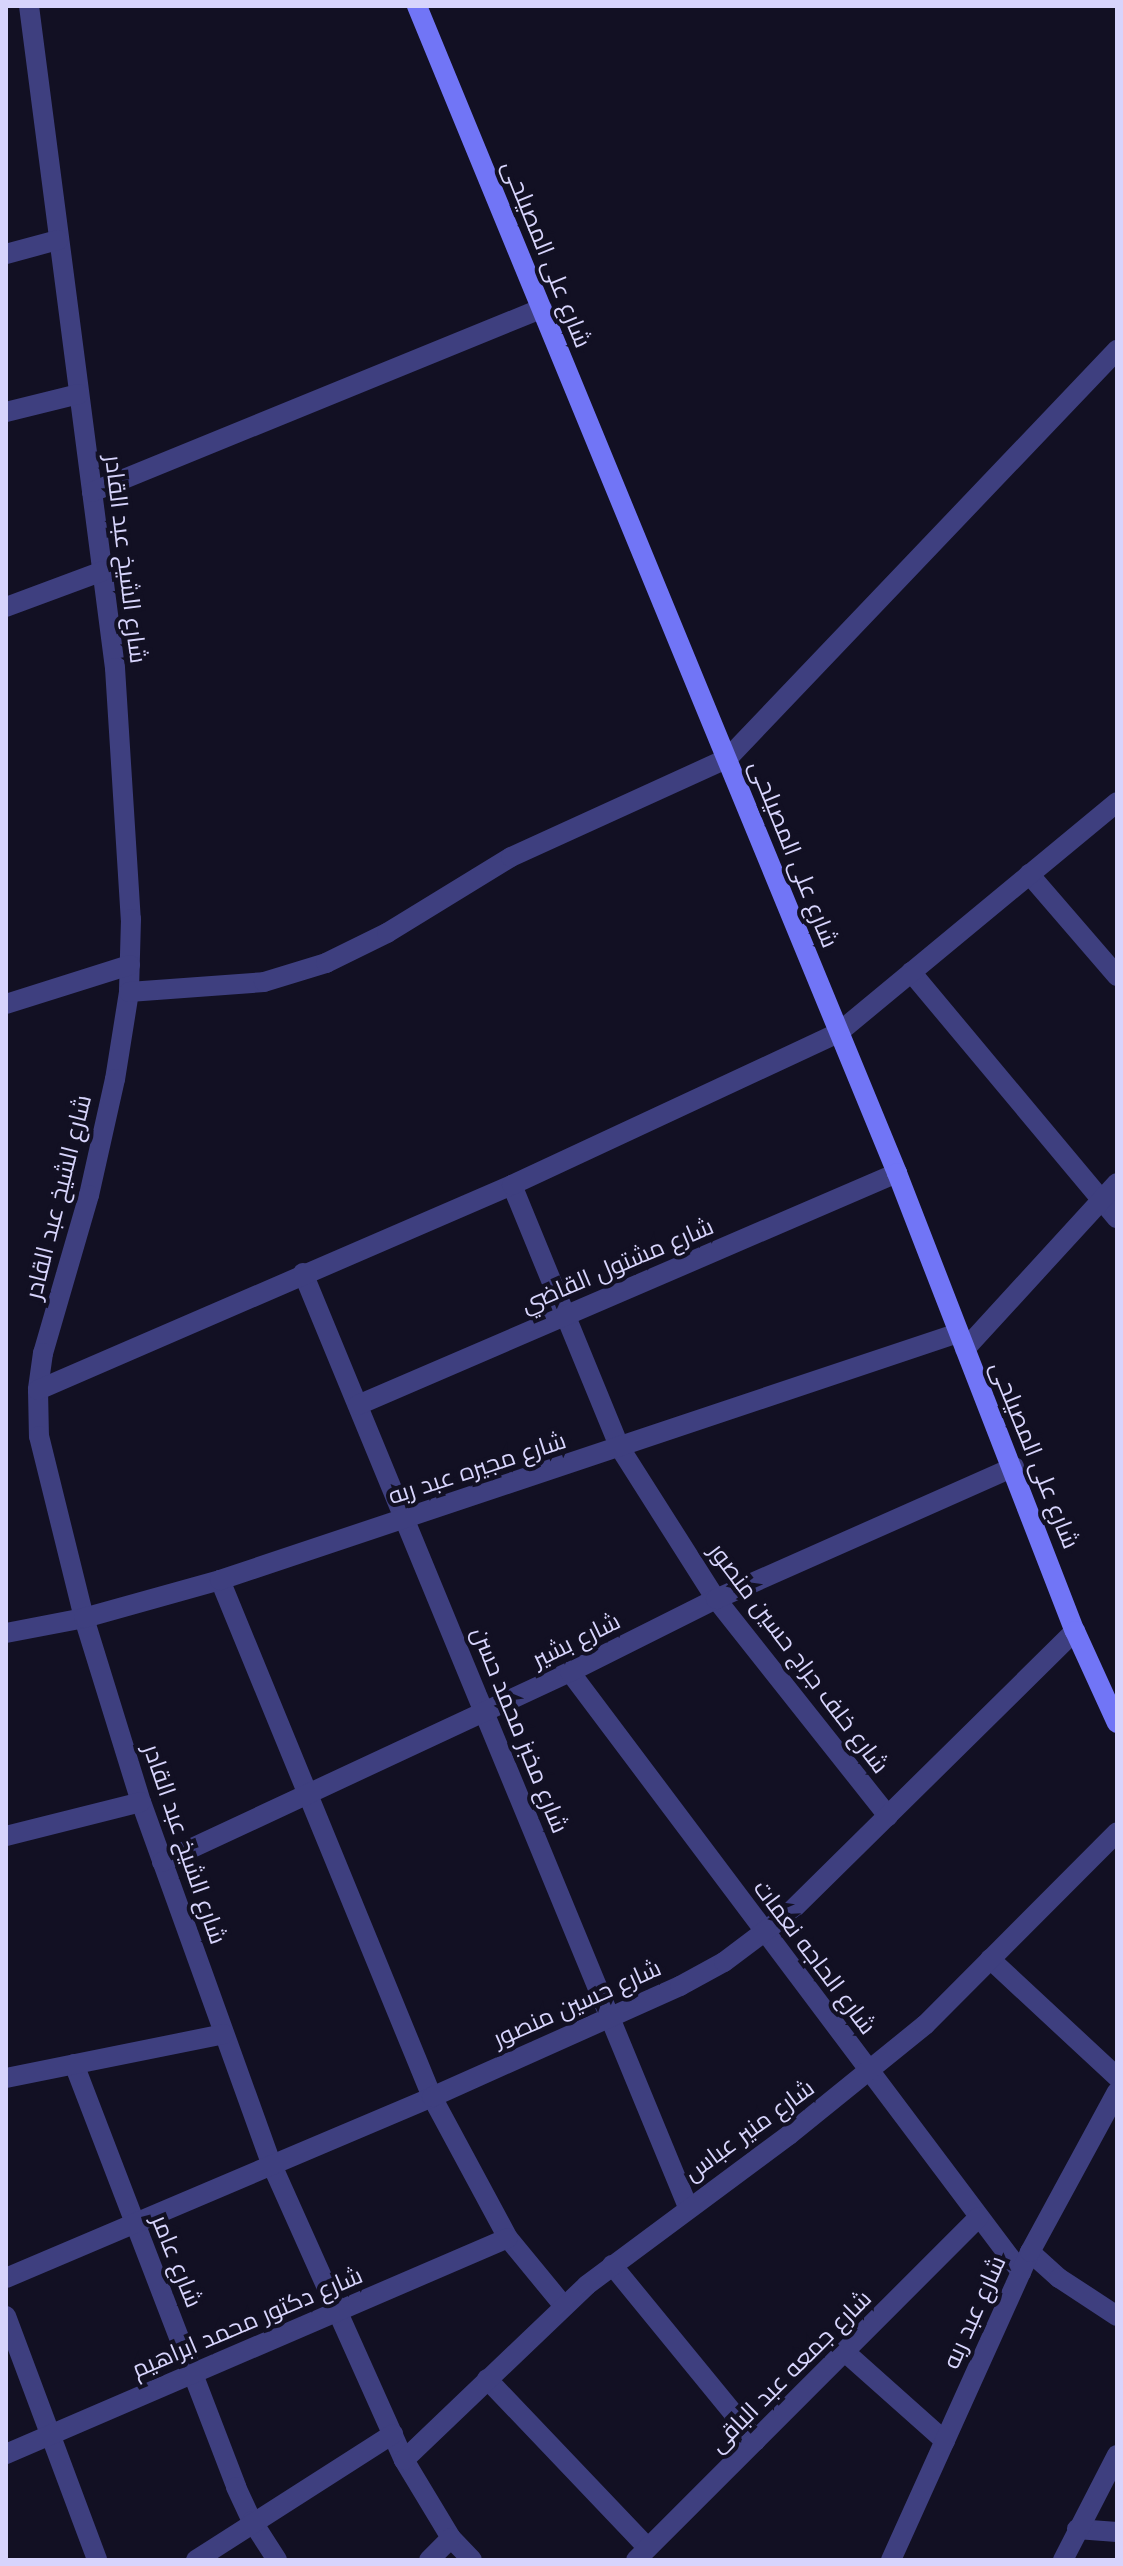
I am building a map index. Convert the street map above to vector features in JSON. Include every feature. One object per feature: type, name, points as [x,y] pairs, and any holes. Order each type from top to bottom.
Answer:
[{"type":"street","name":"شارع الشيخ عبد القادر","points":[[29,6],[115,668],[131,919],[129,992],[115,1079],[89,1195],[43,1353],[38,1390],[39,1436],[84,1618],[141,1802],[272,2165],[404,2460],[451,2538],[472,2560]]},
{"type":"street","name":"شارع على المصيلحى","points":[[417,6],[897,1173],[961,1341],[1014,1467],[1075,1631],[1117,1723]]},
{"type":"street","points":[[6,254],[58,240]]},
{"type":"street","points":[[92,492],[542,308]]},
{"type":"street","points":[[129,992],[264,982],[326,963],[387,933],[511,857],[728,758],[1117,350]]},
{"type":"street","points":[[6,412],[79,394]]},
{"type":"street","points":[[6,607],[103,571]]},
{"type":"street","points":[[38,1390],[512,1185],[838,1033],[1117,802]]},
{"type":"street","points":[[1029,874],[1117,976]]},
{"type":"street","points":[[6,1004],[130,965]]},
{"type":"street","points":[[911,972],[1117,1218]]},
{"type":"street","name":"شارع مشتول القاضي","points":[[358,1405],[897,1173]]},
{"type":"street","points":[[961,1341],[1117,1183]]},
{"type":"street","name":"شارع خلف جراج حسين منصور","points":[[512,1185],[620,1448],[716,1599],[888,1816]]},
{"type":"street","name":"شارع مخبز محمد حسن","points":[[303,1273],[688,2207]]},
{"type":"street","name":"شارع مجيره عبد ربه","points":[[6,1633],[84,1618],[220,1580],[620,1448],[961,1341]]},
{"type":"street","name":"شارع بشير","points":[[162,1862],[570,1672],[716,1599],[1014,1467]]},
{"type":"street","points":[[220,1580],[432,2097],[508,2238],[563,2305]]},
{"type":"street","name":"شارع حسين منصور","points":[[6,2278],[432,2097],[680,1986],[765,1933],[1075,1631]]},
{"type":"street","name":"شارع الحاجه نعمات","points":[[570,1672],[1021,2272]]},
{"type":"street","points":[[6,1836],[141,1802]]},
{"type":"street","name":"شارع منير عباس","points":[[404,2460],[563,2305],[688,2207],[870,2072],[925,2025],[1117,1832]]},
{"type":"street","points":[[990,1959],[1117,2077]]},
{"type":"street","points":[[6,2078],[224,2034]]},
{"type":"street","name":"شارع عامر","points":[[74,2064],[252,2521],[277,2560]]},
{"type":"street","name":"شارع عبد ربه","points":[[891,2560],[1030,2252],[1117,2092]]},
{"type":"street","name":"شارع جمعه عبد الباقى","points":[[642,2554],[979,2217]]},
{"type":"street","name":"شارع دكتور محمد ابراهيم","points":[[6,2454],[508,2238]]},
{"type":"street","points":[[1030,2252],[1059,2278],[1117,2316]]},
{"type":"street","points":[[612,2265],[756,2441]]},
{"type":"street","points":[[6,2316],[97,2560]]},
{"type":"street","points":[[845,2352],[945,2441]]},
{"type":"street","points":[[487,2379],[642,2554]]},
{"type":"street","points":[[196,2560],[252,2521],[393,2434]]},
{"type":"street","points":[[1063,2560],[1117,2455]]},
{"type":"street","points":[[1077,2529],[1117,2532]]},
{"type":"street","points":[[429,2560],[451,2538]]}]
